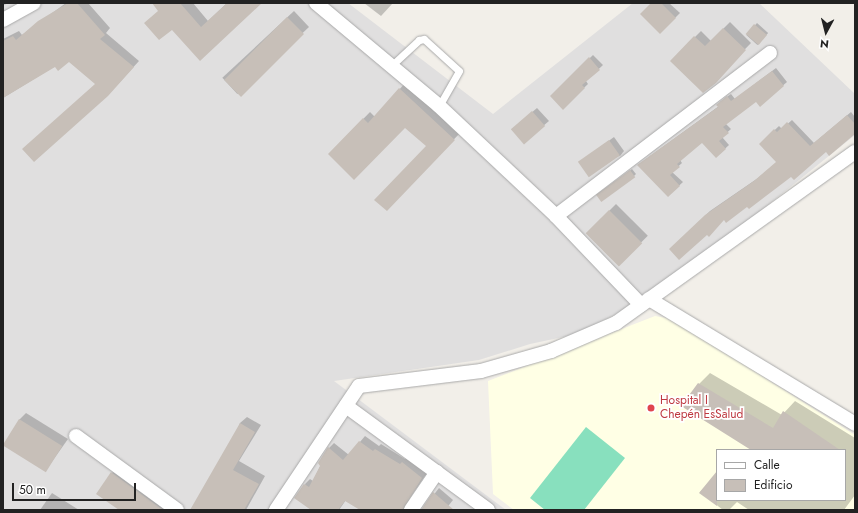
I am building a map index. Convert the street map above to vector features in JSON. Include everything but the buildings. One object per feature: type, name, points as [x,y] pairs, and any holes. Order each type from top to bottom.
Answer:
[{"type":"street","points":[[3,20],[34,3]]},
{"type":"street","points":[[316,3],[439,106],[645,302],[855,424]]},
{"type":"street","points":[[556,216],[770,53]]},
{"type":"street","points":[[276,510],[359,386],[481,371],[551,351],[616,323],[855,152]]},
{"type":"street","points":[[346,406],[488,510]]},
{"type":"street","points":[[76,436],[177,510]]},
{"type":"street","points":[[411,510],[437,472]]},
{"type":"lane","points":[[391,66],[419,40],[424,39],[459,71],[458,77],[439,106]]},
{"type":"shaded area","points":[[3,3],[348,3],[493,114],[633,3],[759,3],[855,94],[855,135],[661,291],[577,334],[530,344],[479,360],[334,381],[506,510],[3,510]]},
{"type":"shaded area","name":"Hospital I Chepén EsSalud","points":[[655,316],[672,319],[855,435],[855,510],[514,510],[493,494],[488,381]]},
{"type":"green space","points":[[586,427],[625,458],[584,510],[545,510],[530,498]]},
{"type":"place","name":"Hospital I Chepén EsSalud","points":[[651,408]]}]
